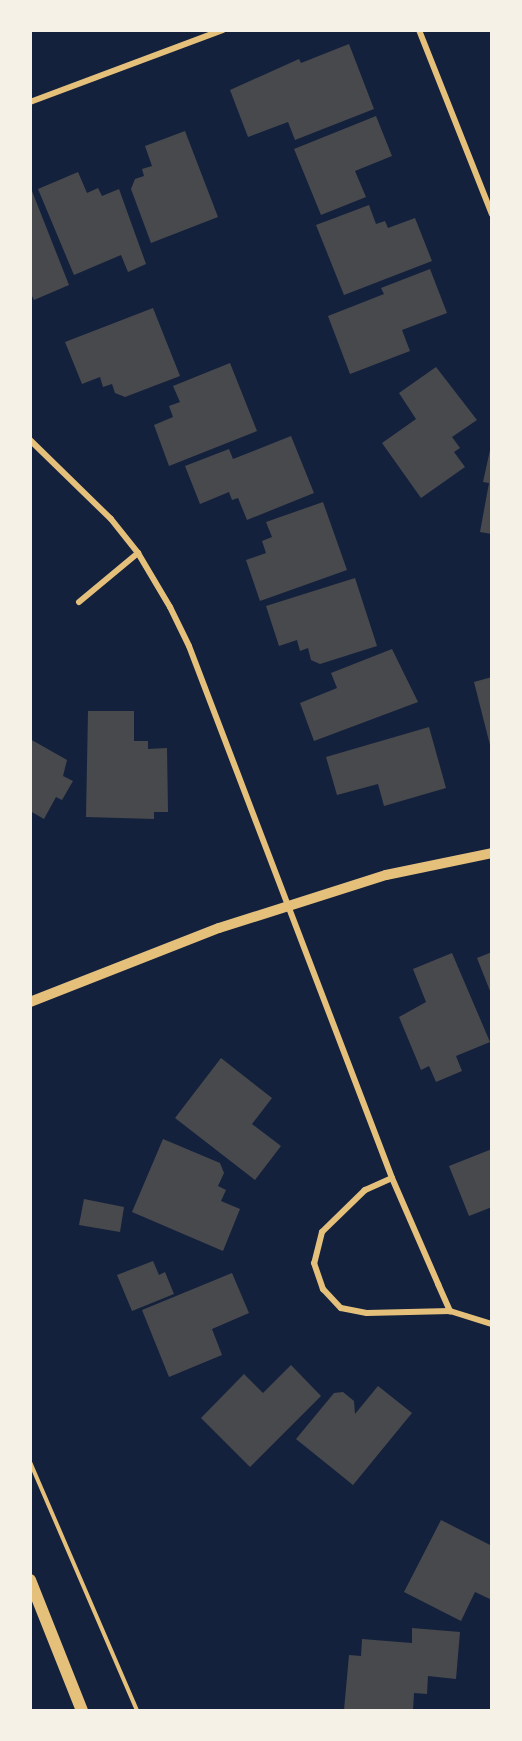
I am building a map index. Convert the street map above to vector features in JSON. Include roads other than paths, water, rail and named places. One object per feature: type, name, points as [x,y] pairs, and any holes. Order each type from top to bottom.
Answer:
[{"type":"main road","points":[[30,1581],[82,1711]]},
{"type":"street","points":[[30,102],[223,30]]},
{"type":"street","points":[[418,30],[492,214]]},
{"type":"street","points":[[30,440],[111,519],[138,553],[189,646],[392,1178],[450,1311]]},
{"type":"street","points":[[79,602],[138,553]]},
{"type":"street","points":[[30,1002],[219,928],[386,875],[492,854]]},
{"type":"street","points":[[392,1178],[365,1190],[322,1232],[314,1263],[323,1289],[341,1308],[367,1313],[450,1311],[492,1324]]}]
